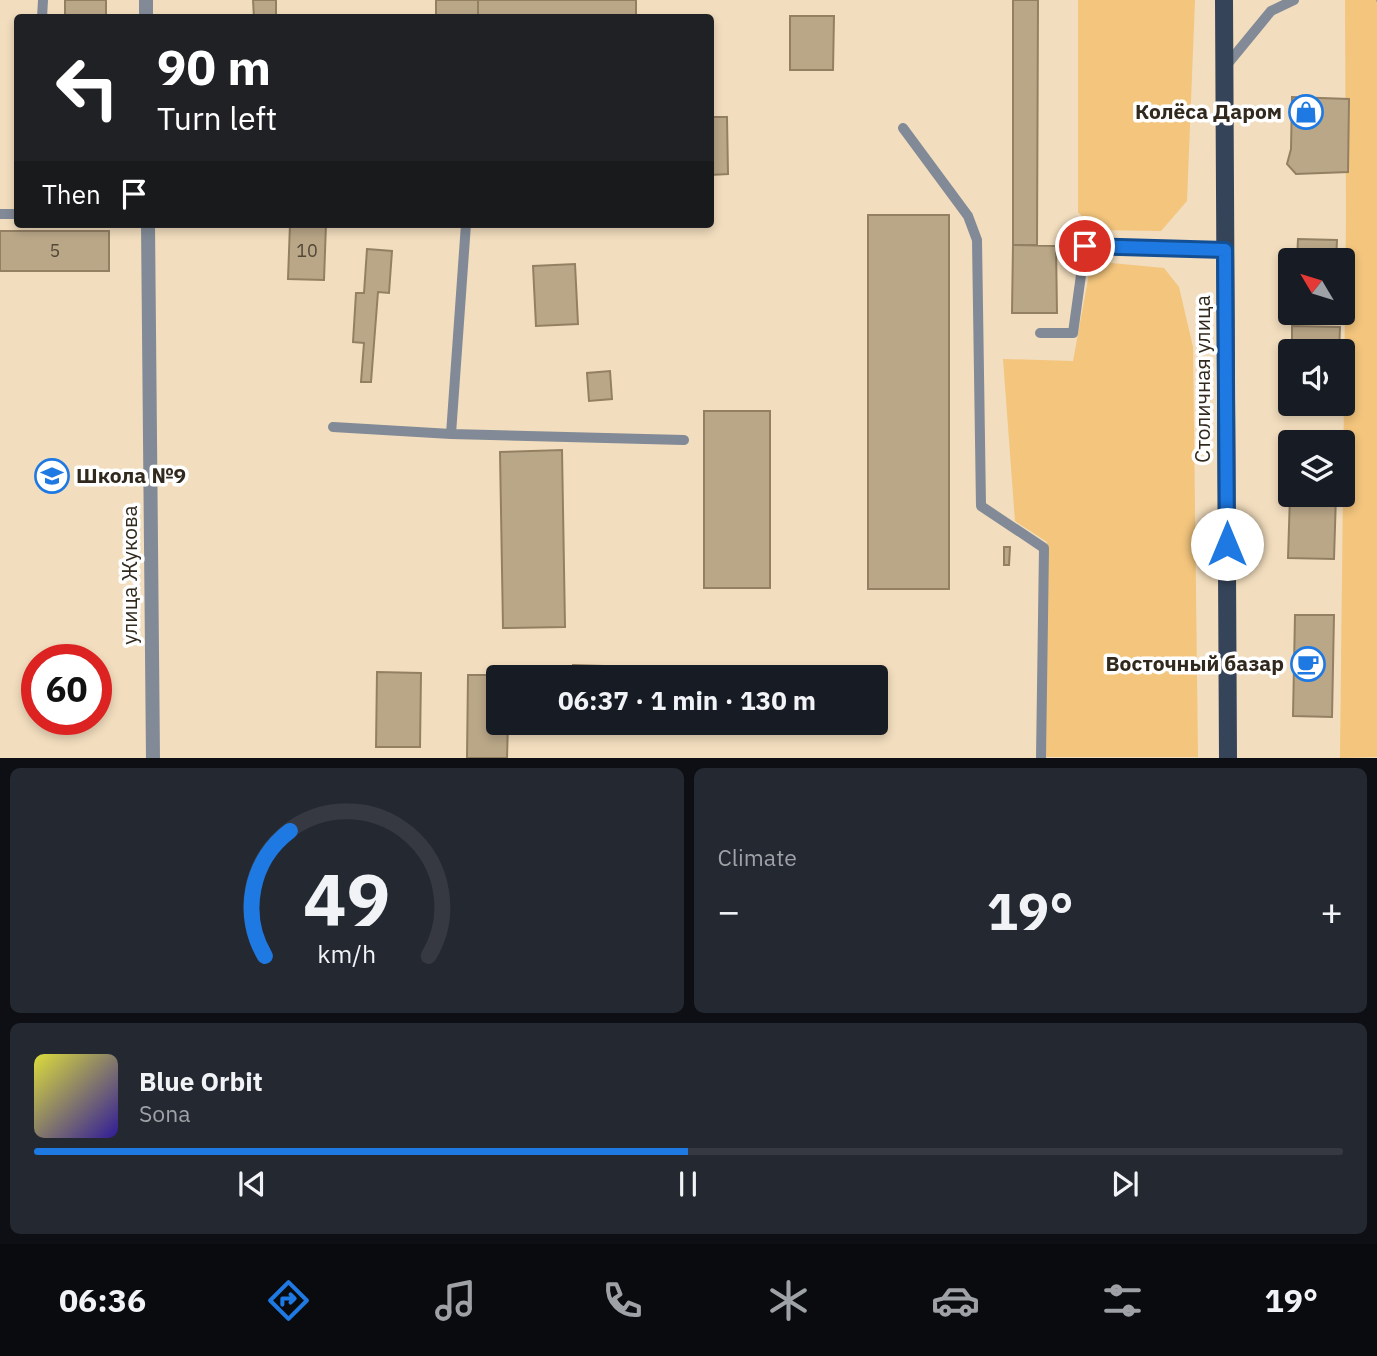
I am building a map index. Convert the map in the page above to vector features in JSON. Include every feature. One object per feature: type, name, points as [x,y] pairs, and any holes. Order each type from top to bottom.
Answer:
[{"type":"main road","name":"Столичная улица","points":[[1224,0],[1228,758]]},
{"type":"street","name":"улица Жукова","points":[[148,228],[153,758]]},
{"type":"lane","points":[[1225,67],[1271,11],[1294,0]]},
{"type":"lane","points":[[903,128],[968,216],[977,240],[981,506],[1044,548],[1041,758]]},
{"type":"lane","points":[[451,434],[466,228]]},
{"type":"lane","points":[[1040,334],[1073,333],[1085,246],[1225,250]]},
{"type":"lane","points":[[333,427],[451,434],[684,440]]},
{"type":"shaded area","points":[[1078,0],[1195,0],[1187,201],[1161,231],[1095,230],[1078,212]]},
{"type":"shaded area","points":[[1345,0],[1377,0],[1377,757],[1340,758],[1343,507],[1355,507],[1355,430],[1344,430],[1344,416],[1355,416],[1355,339],[1345,339],[1345,326],[1355,325],[1355,248],[1346,248]]},
{"type":"shaded area","points":[[1101,262],[1164,268],[1179,287],[1193,347],[1198,757],[1046,757],[1047,542],[1015,521],[1003,359],[1073,361],[1089,274]]},
{"type":"building","points":[[65,0],[106,0],[106,14],[65,14]]},
{"type":"building","points":[[253,0],[276,0],[276,14],[254,14]]},
{"type":"building","points":[[436,0],[478,0],[478,14],[436,14]]},
{"type":"building","points":[[478,0],[636,0],[636,14],[478,14]]},
{"type":"building","points":[[1013,0],[1038,0],[1037,245],[1013,245]]},
{"type":"building","points":[[790,16],[834,16],[833,70],[790,70]]},
{"type":"building","points":[[1292,97],[1349,99],[1348,172],[1296,174],[1287,164],[1291,149]]},
{"type":"building","points":[[714,117],[727,117],[728,174],[714,175]]},
{"type":"building","points":[[868,215],[949,215],[949,589],[868,589]]},
{"type":"building","points":[[290,228],[326,228],[324,280],[288,279]]},
{"type":"building","points":[[0,231],[109,231],[109,271],[0,271]]},
{"type":"building","points":[[1298,239],[1337,240],[1337,248],[1298,248]]},
{"type":"building","points":[[1013,245],[1056,246],[1057,313],[1012,313]]},
{"type":"building","points":[[367,249],[392,251],[389,293],[378,292],[371,382],[361,382],[364,343],[353,342],[356,293],[364,293]]},
{"type":"building","points":[[575,264],[578,324],[536,326],[533,266]]},
{"type":"building","points":[[1292,326],[1340,327],[1340,339],[1292,339]]},
{"type":"building","points":[[610,371],[612,399],[589,401],[587,373]]},
{"type":"building","points":[[704,411],[770,411],[770,588],[704,588]]},
{"type":"building","points":[[562,450],[565,627],[503,628],[500,452]]},
{"type":"building","points":[[1290,507],[1336,507],[1334,559],[1288,558]]},
{"type":"building","points":[[1004,547],[1010,547],[1009,565],[1004,565]]},
{"type":"building","points":[[1295,615],[1334,615],[1332,717],[1293,716]]},
{"type":"building","points":[[377,672],[421,673],[420,747],[376,747]]},
{"type":"building","points":[[468,675],[486,675],[486,735],[508,735],[507,758],[467,758]]},
{"type":"place","name":"Колёса Даром","points":[[1306,112]]},
{"type":"place","name":"Школа №9","points":[[52,476]]},
{"type":"place","name":"Восточный базар","points":[[1308,664]]},
{"type":"route","points":[[1085,246],[1225,250],[1227,544]]}]
